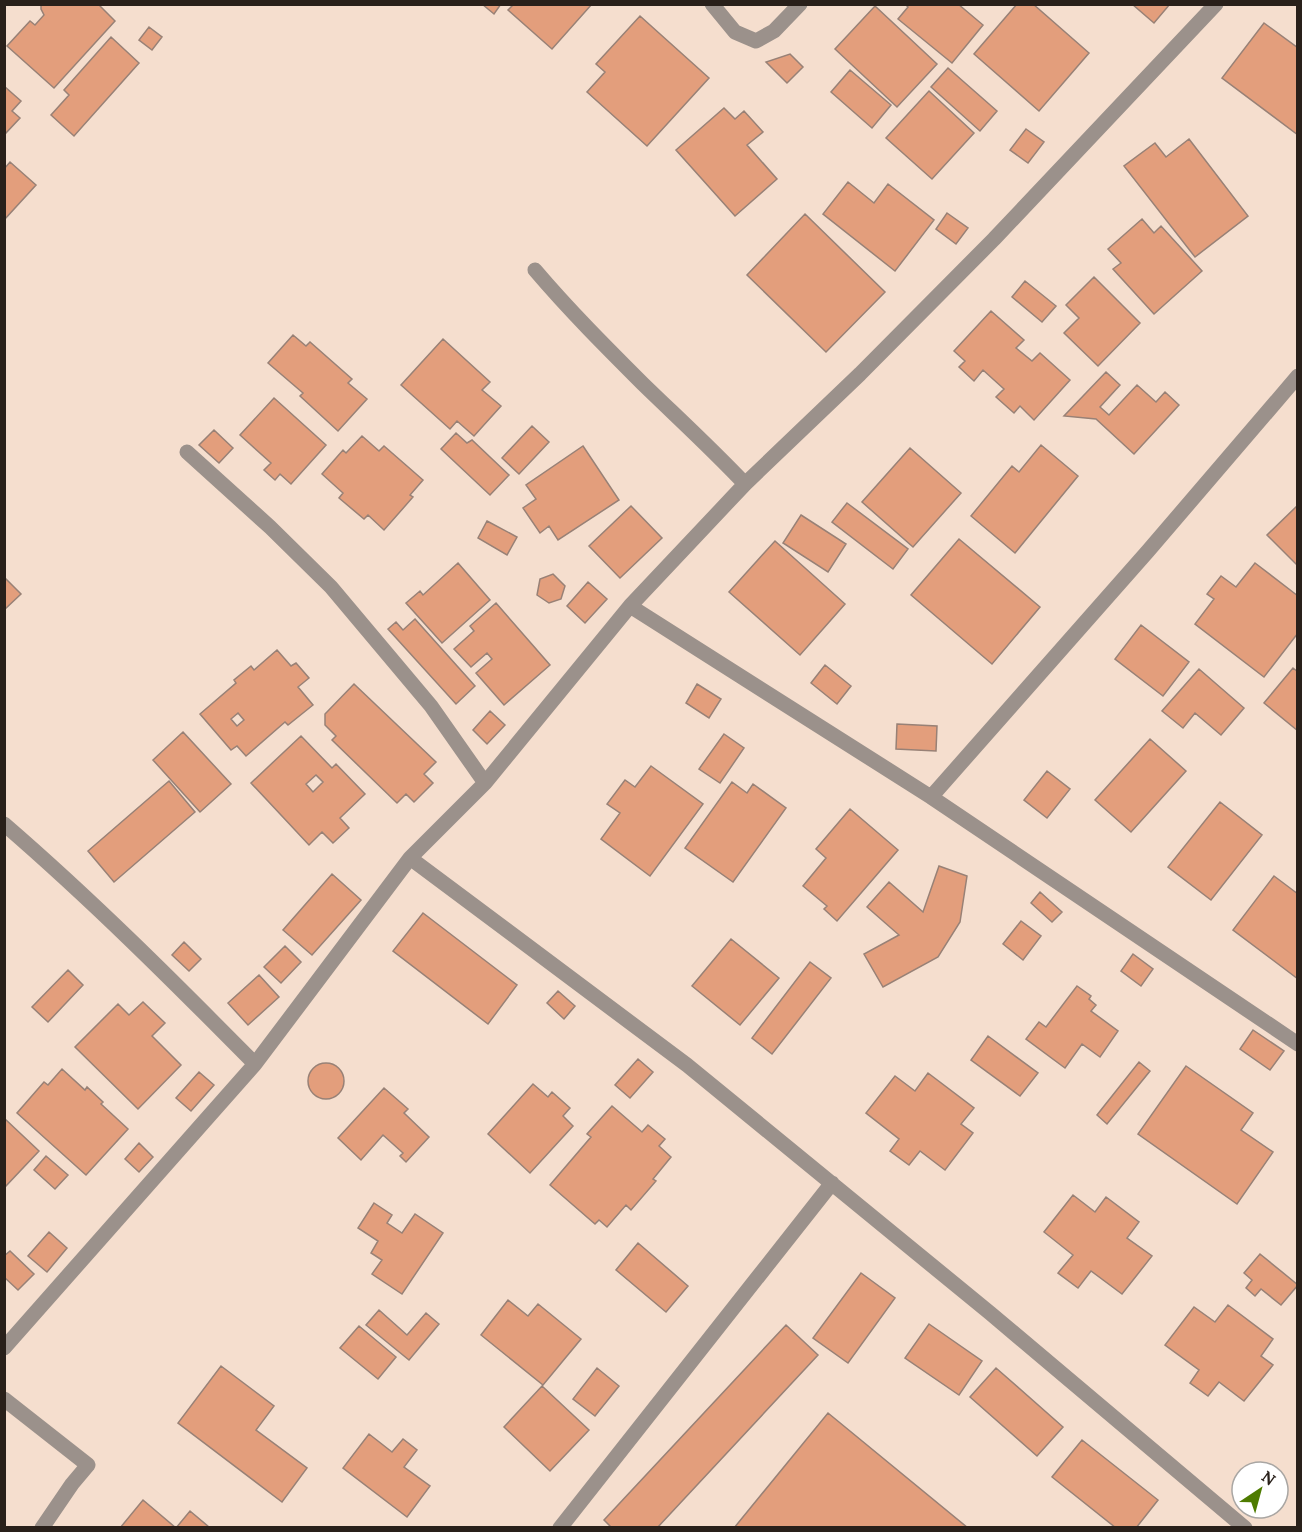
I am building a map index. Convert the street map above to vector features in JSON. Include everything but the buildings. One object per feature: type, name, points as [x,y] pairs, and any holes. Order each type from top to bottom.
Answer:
[{"type":"street","points":[[712,4],[735,32],[756,41],[774,31],[800,4]]},
{"type":"street","points":[[4,1348],[255,1064],[410,858],[485,783],[630,606],[745,484],[860,374],[985,247],[1216,4]]},
{"type":"street","points":[[535,270],[562,302],[745,484]]},
{"type":"street","points":[[931,796],[1294,386]]},
{"type":"street","points":[[187,452],[270,527],[331,587],[431,706],[485,783]]},
{"type":"street","points":[[630,606],[931,796],[1298,1044]]},
{"type":"street","points":[[4,824],[65,877],[255,1064]]},
{"type":"street","points":[[410,858],[687,1065],[990,1312],[1245,1527]]},
{"type":"street","points":[[560,1527],[832,1183]]},
{"type":"street","points":[[4,1400],[88,1465],[42,1527]]}]
